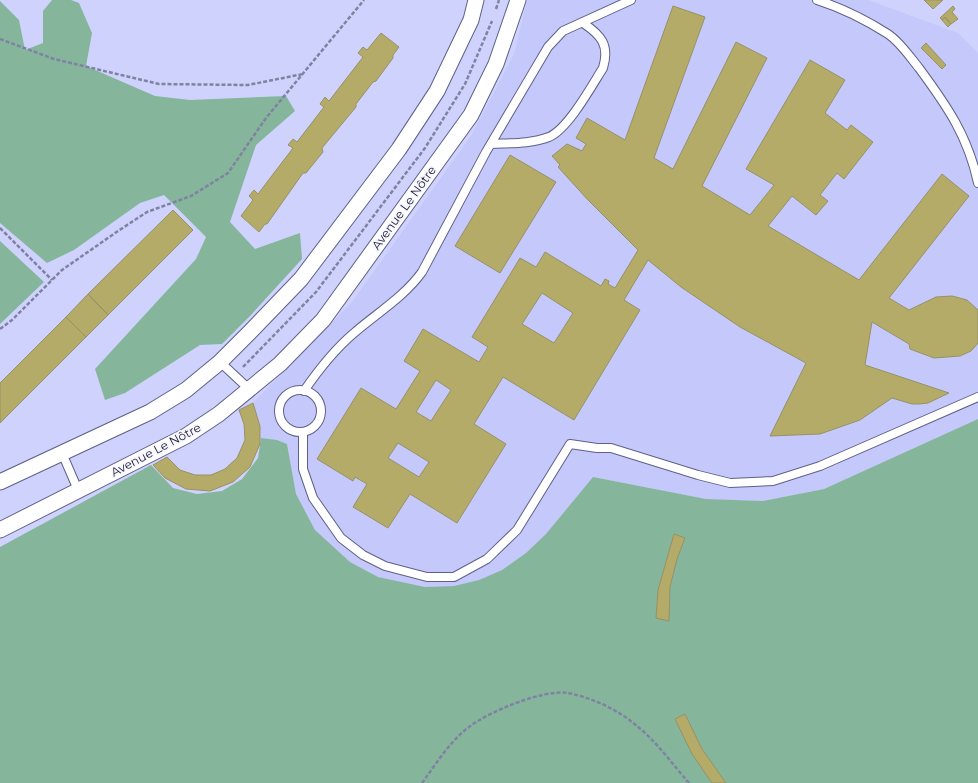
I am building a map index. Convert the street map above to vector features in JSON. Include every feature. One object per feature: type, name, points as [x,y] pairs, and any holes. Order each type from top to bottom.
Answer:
[{"type":"street","points":[[0,482],[150,412],[186,390],[220,362],[301,279],[399,149],[437,91],[471,20],[476,0]]},
{"type":"street","name":"Avenue Le Nôtre","points":[[0,530],[186,436],[219,414],[280,364],[323,320],[471,115],[496,64],[518,0]]},
{"type":"lane","points":[[304,391],[330,355],[354,332],[411,288],[422,272],[491,144],[548,46],[563,31],[631,0]]},
{"type":"lane","points":[[817,0],[841,8],[889,35],[909,55],[938,94],[960,129],[973,159],[978,183]]},
{"type":"lane","points":[[491,144],[525,142],[549,137],[563,128],[603,68],[606,59],[606,49],[601,38],[583,23]]},
{"type":"lane","points":[[220,362],[249,389]]},
{"type":"lane","points":[[304,391],[315,397],[321,408],[320,415],[314,427],[303,432],[295,432],[283,425],[278,411],[280,404],[289,393],[304,391]]},
{"type":"lane","points":[[303,432],[303,469],[313,498],[341,538],[364,555],[385,566],[427,577],[454,577],[487,559],[517,530],[570,444],[597,448],[611,448],[698,475],[730,483],[773,480],[820,466],[978,396]]},
{"type":"lane","points":[[62,453],[78,490]]},
{"type":"path","points":[[0,329],[12,320],[62,270],[147,212],[191,196],[228,173],[266,118],[364,0]]},
{"type":"path","points":[[0,39],[54,59],[160,84],[248,85],[303,74]]},
{"type":"path","points":[[0,228],[52,280]]},
{"type":"path","points":[[422,783],[445,753],[468,727],[503,707],[544,695],[566,693],[596,701],[639,727],[689,783]]},
{"type":"shaded area","points":[[527,0],[868,0],[958,33],[978,53],[978,419],[824,489],[763,501],[706,499],[593,477],[546,534],[526,553],[502,570],[479,580],[454,586],[425,587],[378,577],[350,562],[315,530],[296,494],[287,444],[277,440],[261,438],[259,420],[253,403],[352,302],[471,136],[514,54]]},
{"type":"green space","points":[[52,0],[71,0],[79,3],[92,33],[86,66],[155,96],[190,100],[286,96],[295,111],[256,145],[230,222],[255,249],[300,233],[302,259],[222,344],[200,345],[125,393],[105,400],[95,369],[196,259],[206,237],[164,195],[140,203],[74,250],[47,263],[0,223],[0,1],[19,20],[25,50],[43,43],[43,11]]},
{"type":"green space","points":[[0,241],[44,282],[0,324]]},
{"type":"green space","points":[[978,419],[978,783],[0,783],[0,547],[151,465],[173,488],[197,494],[222,491],[242,479],[258,458],[261,438],[277,440],[287,444],[296,494],[315,530],[350,562],[378,577],[425,587],[454,586],[479,580],[502,570],[526,553],[546,534],[593,477],[706,499],[763,501],[824,489]]},
{"type":"building","points":[[924,0],[943,0],[933,9]]},
{"type":"building","points":[[673,6],[705,17],[654,158],[673,169],[736,42],[767,58],[702,186],[750,215],[774,185],[746,169],[810,60],[845,80],[825,113],[847,130],[851,125],[873,142],[844,179],[837,173],[820,195],[828,201],[816,215],[792,196],[768,226],[859,280],[942,174],[969,196],[889,298],[909,310],[936,297],[952,296],[967,300],[978,310],[978,343],[971,351],[960,356],[934,358],[910,349],[909,344],[872,322],[865,365],[949,393],[928,403],[919,404],[912,404],[892,398],[860,420],[820,434],[770,436],[806,363],[740,327],[681,287],[648,260],[624,300],[640,310],[574,420],[503,377],[474,424],[506,444],[457,523],[410,494],[388,528],[353,507],[367,484],[355,477],[353,481],[317,459],[361,388],[396,409],[420,371],[404,361],[423,329],[479,362],[488,347],[472,337],[520,258],[536,267],[545,252],[601,286],[605,279],[609,281],[608,284],[615,288],[638,250],[588,200],[558,167],[560,165],[552,156],[567,144],[582,151],[586,144],[576,138],[587,118],[625,140]],"holes":[[[542,293],[573,313],[554,343],[522,324]],[[436,380],[451,390],[431,421],[416,412]],[[398,443],[429,462],[419,477],[388,458]]]},
{"type":"building","points":[[953,6],[955,9],[952,12],[958,19],[951,24],[945,17],[942,20],[940,18]]},
{"type":"building","points":[[945,17],[951,24],[948,27],[942,20]]},
{"type":"building","points":[[381,33],[399,47],[393,55],[393,58],[356,104],[356,107],[322,148],[323,152],[306,173],[303,173],[267,224],[265,224],[259,232],[241,216],[253,200],[249,196],[254,190],[258,194],[293,148],[288,145],[293,139],[297,142],[324,107],[320,104],[325,97],[329,101],[363,57],[358,53],[363,47],[367,50]]},
{"type":"building","points":[[926,43],[946,65],[942,69],[921,48]]},
{"type":"building","points":[[510,155],[556,182],[500,273],[455,246]]},
{"type":"building","points":[[173,210],[193,230],[108,315],[88,294]]},
{"type":"building","points":[[88,294],[108,315],[86,337],[66,317]]},
{"type":"building","points":[[66,317],[86,337],[0,423],[0,383]]},
{"type":"building","points":[[253,403],[260,426],[260,444],[250,467],[233,482],[210,491],[186,489],[165,478],[153,465],[167,457],[180,470],[195,475],[211,475],[225,469],[237,458],[245,440],[244,424],[239,410]]},
{"type":"building","points":[[674,534],[685,538],[677,559],[670,587],[669,621],[656,618],[658,590]]},
{"type":"building","points":[[685,714],[702,749],[726,783],[712,783],[692,754],[675,719]]}]
